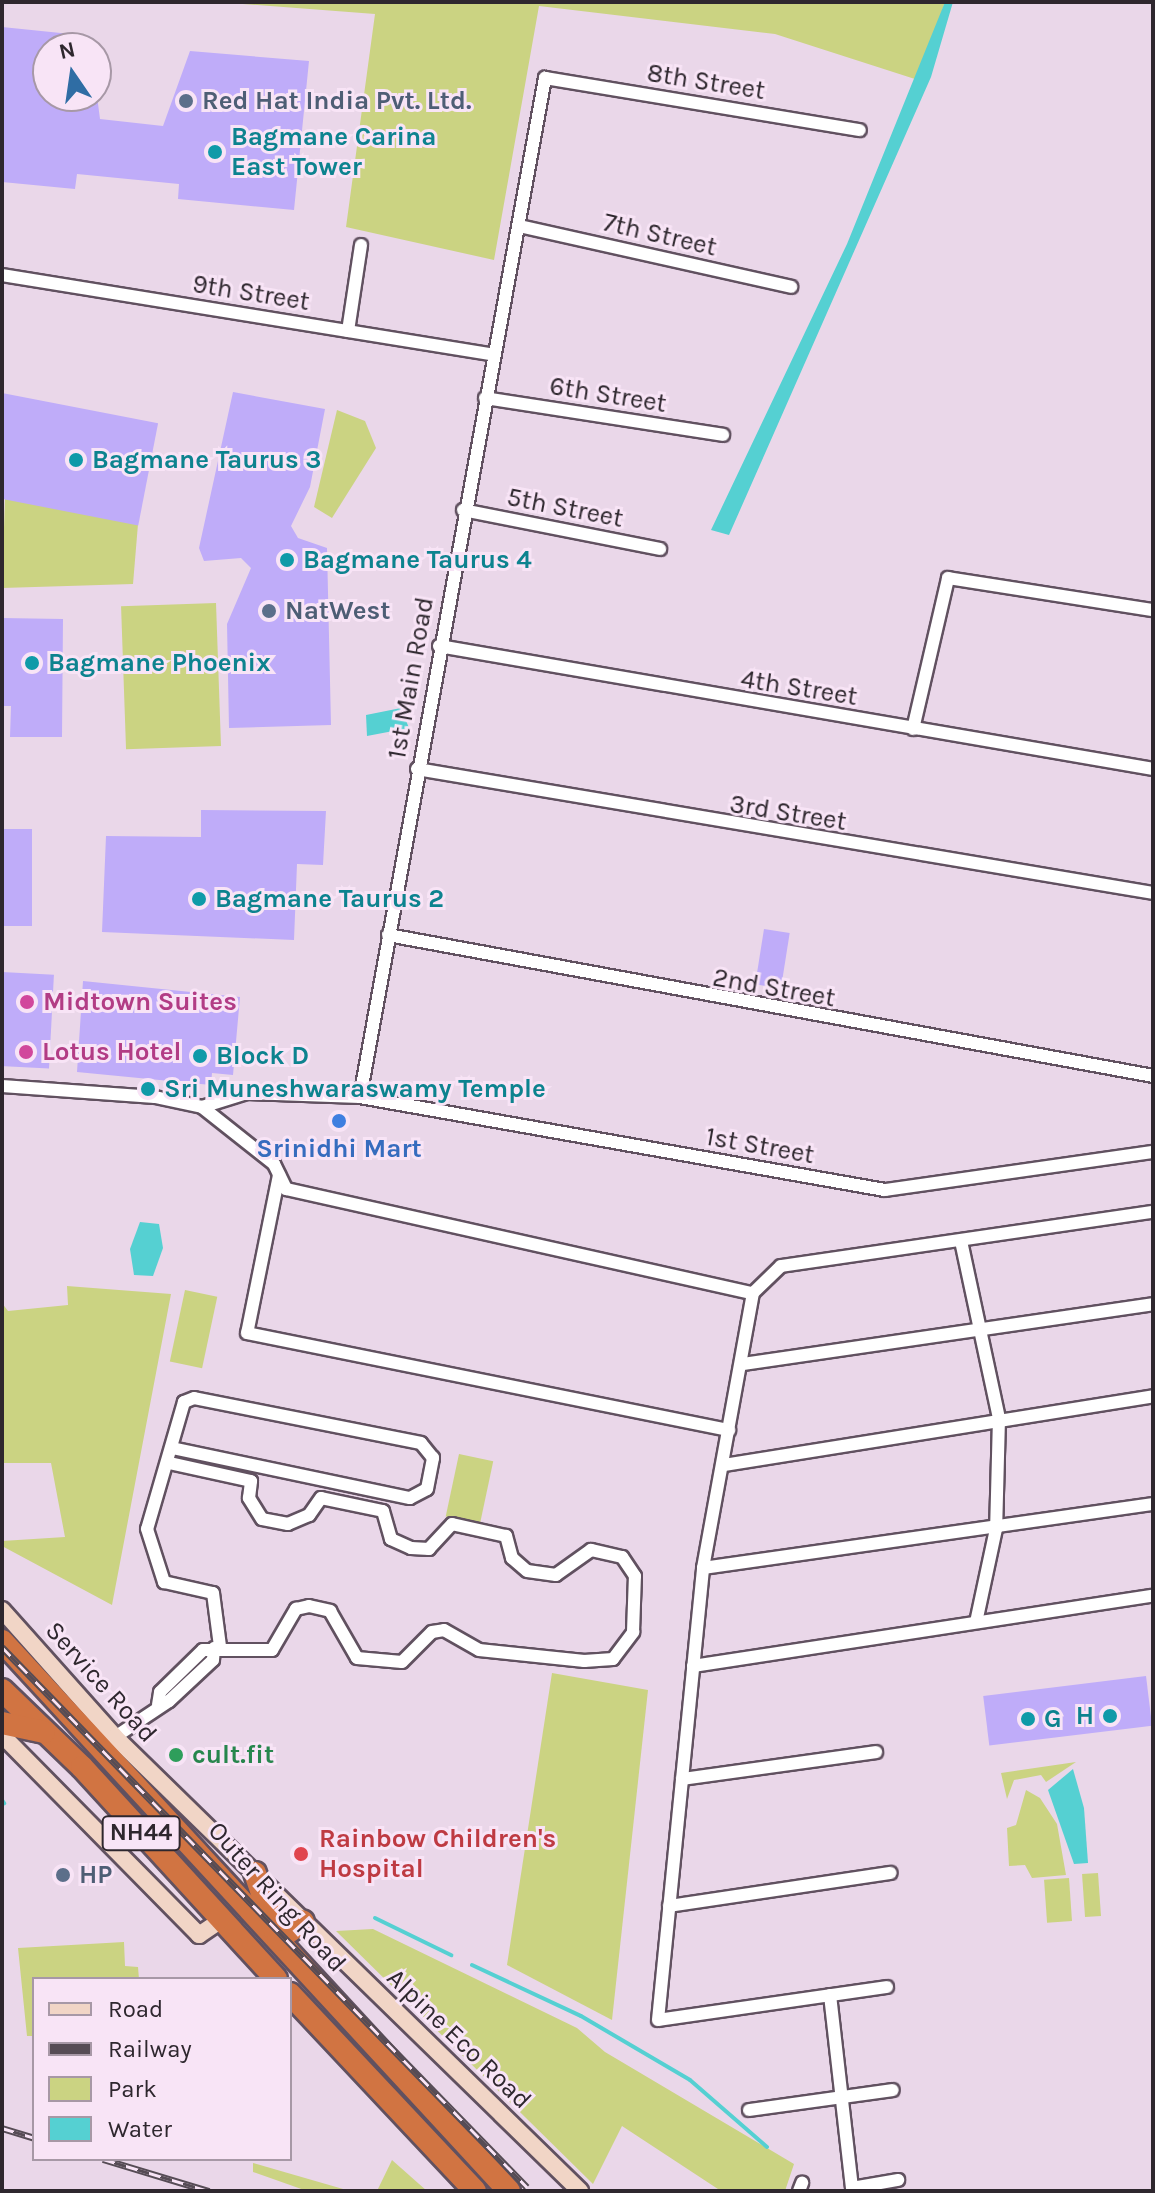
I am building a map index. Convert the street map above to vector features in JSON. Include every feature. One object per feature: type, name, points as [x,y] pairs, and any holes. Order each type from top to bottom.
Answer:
[{"type":"highway","name":"Outer Ring Road","points":[[2,1641],[509,2191]]},
{"type":"highway","name":"NH44","points":[[2,1690],[274,1977]]},
{"type":"highway","points":[[2,1723],[45,1732]]},
{"type":"highway","points":[[255,1873],[278,1940],[303,1921]]},
{"type":"highway","points":[[292,1996],[475,2191]]},
{"type":"street","name":"8th Street","points":[[545,78],[860,130]]},
{"type":"street","name":"1st Main Road","points":[[360,1097],[463,510],[545,78]]},
{"type":"street","name":"7th Street","points":[[519,226],[791,287]]},
{"type":"street","points":[[348,331],[361,245]]},
{"type":"street","name":"9th Street","points":[[2,275],[494,355]]},
{"type":"street","name":"6th Street","points":[[485,398],[723,435]]},
{"type":"street","name":"5th Street","points":[[463,510],[660,549]]},
{"type":"street","points":[[913,729],[948,578],[1153,610]]},
{"type":"street","name":"4th Street","points":[[439,646],[1153,769]]},
{"type":"street","name":"3rd Street","points":[[417,769],[1153,893]]},
{"type":"street","name":"2nd Street","points":[[388,935],[733,1004],[1153,1076]]},
{"type":"street","points":[[2,1086],[155,1097],[202,1107],[234,1126],[279,1175],[286,1189],[753,1293]]},
{"type":"street","name":"1st Street","points":[[202,1107],[247,1093],[360,1097],[885,1190],[1153,1152]]},
{"type":"street","points":[[279,1175],[247,1333],[729,1430]]},
{"type":"street","points":[[887,1987],[658,2020],[703,1568],[743,1364],[753,1293],[781,1266],[1153,1212]]},
{"type":"street","points":[[961,1241],[984,1329],[999,1418],[996,1529],[976,1622]]},
{"type":"street","points":[[743,1364],[1153,1304]]},
{"type":"street","points":[[724,1465],[999,1418],[1153,1396]]},
{"type":"street","points":[[172,1448],[355,1487],[421,1496],[433,1458],[429,1448],[194,1398],[179,1408],[172,1448],[170,1463],[147,1529],[164,1582],[213,1593],[217,1647]]},
{"type":"street","points":[[115,1737],[158,1705],[160,1692],[203,1650],[217,1647],[247,1654],[272,1650],[296,1609],[309,1606],[330,1611],[357,1658],[402,1662],[432,1632],[444,1630],[479,1650],[584,1661],[613,1659],[633,1632],[635,1576],[622,1557],[591,1550],[556,1575],[527,1571],[512,1558],[506,1536],[452,1524],[429,1549],[411,1548],[391,1539],[383,1511],[321,1498],[309,1515],[288,1524],[262,1519],[249,1498],[251,1481],[170,1463]]},
{"type":"street","points":[[353,1504],[355,1487]]},
{"type":"street","points":[[703,1568],[996,1529],[1153,1504]]},
{"type":"street","points":[[693,1666],[1153,1596]]},
{"type":"street","name":"Service Road","points":[[2,1610],[115,1737],[303,1921]]},
{"type":"street","points":[[2,1735],[199,1935],[221,1920]]},
{"type":"street","points":[[682,1779],[876,1752]]},
{"type":"street","points":[[669,1906],[891,1873]]},
{"type":"street","name":"Alpine Eco Road","points":[[303,1921],[580,2191]]},
{"type":"street","points":[[830,1995],[852,2188],[898,2180]]},
{"type":"street","points":[[749,2110],[840,2094],[893,2090]]},
{"type":"green space","points":[[216,2],[945,2],[918,80],[775,34],[539,6],[494,260],[346,227],[375,14]]},
{"type":"green space","points":[[337,410],[365,421],[376,448],[332,518],[314,507]]},
{"type":"green space","points":[[5,498],[138,524],[133,584],[2,588]]},
{"type":"green space","points":[[216,603],[221,746],[126,749],[121,606]]},
{"type":"green space","points":[[67,1286],[171,1294],[112,1605],[2,1546],[2,1541],[65,1537],[51,1463],[2,1463],[2,1303],[8,1311],[68,1305]]},
{"type":"green space","points":[[185,1290],[217,1297],[202,1368],[170,1361]]},
{"type":"green space","points":[[459,1454],[493,1461],[480,1524],[446,1517]]},
{"type":"green space","points":[[552,1673],[648,1690],[612,2020],[507,1965]]},
{"type":"green space","points":[[1076,1762],[1046,1782],[1041,1775],[1014,1780],[1007,1799],[1001,1773]]},
{"type":"green space","points":[[1026,1790],[1040,1798],[1057,1824],[1066,1875],[1032,1878],[1025,1865],[1009,1866],[1007,1828],[1016,1825]]},
{"type":"green space","points":[[1098,1873],[1101,1916],[1085,1917],[1082,1874]]},
{"type":"green space","points":[[1069,1878],[1072,1921],[1047,1923],[1044,1880]]},
{"type":"green space","points":[[373,1929],[577,2028],[605,2052],[794,2164],[785,2191],[721,2191],[622,2126],[593,2184],[336,1931]]},
{"type":"green space","points":[[124,1942],[125,1966],[138,1967],[139,1977],[32,1977],[32,2036],[27,2036],[18,1948]]},
{"type":"green space","points":[[392,2160],[427,2191],[377,2191]]},
{"type":"green space","points":[[253,2163],[350,2191],[307,2191],[253,2172]]},
{"type":"water","points":[[945,2],[953,2],[931,77],[729,535],[711,530],[847,244]]},
{"type":"water","points":[[401,708],[409,728],[367,736],[366,715]]},
{"type":"water","points":[[140,1222],[159,1224],[163,1248],[153,1276],[134,1275],[130,1249]]},
{"type":"water","points":[[1073,1769],[1084,1808],[1088,1863],[1074,1864],[1048,1790]]},
{"type":"building","name":"Bagmane Carina East Tower","points":[[2,27],[51,32],[32,32],[32,112],[99,112],[100,119],[163,126],[190,51],[309,61],[294,210],[178,199],[179,184],[77,174],[75,189],[2,182]]},
{"type":"building","name":"Bagmane Taurus 4","points":[[233,392],[325,409],[310,487],[291,526],[298,538],[327,548],[331,725],[229,728],[227,624],[251,568],[241,558],[204,561],[199,548]]},
{"type":"building","name":"Bagmane Taurus 3","points":[[2,393],[158,423],[138,525],[2,499]]},
{"type":"building","name":"Bagmane Phoenix","points":[[2,618],[63,619],[62,737],[10,737],[11,706],[2,706]]},
{"type":"building","name":"Bagmane Taurus 2","points":[[201,810],[326,811],[323,865],[297,864],[294,940],[102,932],[106,836],[201,837]]},
{"type":"building","points":[[2,829],[32,829],[32,926],[2,926]]},
{"type":"building","points":[[764,929],[790,933],[781,988],[755,984]]},
{"type":"building","name":"Midtown Suites","points":[[2,972],[54,975],[49,1069],[2,1066]]},
{"type":"building","points":[[83,981],[240,997],[233,1075],[212,1073],[211,1085],[77,1072]]},
{"type":"building","points":[[1146,1676],[1152,1726],[989,1746],[983,1696]]},
{"type":"waterway","points":[[375,1918],[451,1955]]},
{"type":"waterway","points":[[472,1965],[581,2016],[690,2080],[767,2147]]},
{"type":"railway","points":[[2,1647],[527,2187]]},
{"type":"railway","points":[[2,2128],[32,2137]]},
{"type":"railway","points":[[110,2161],[209,2191]]},
{"type":"place","name":"Red Hat India Pvt. Ltd.","points":[[186,101]]},
{"type":"place","name":"Bagmane Carina East Tower","points":[[215,152]]},
{"type":"place","name":"Bagmane Taurus 3","points":[[76,460]]},
{"type":"place","name":"Bagmane Taurus 4","points":[[287,560]]},
{"type":"place","name":"NatWest","points":[[269,611]]},
{"type":"place","name":"Bagmane Phoenix","points":[[32,663]]},
{"type":"place","name":"Bagmane Taurus 2","points":[[199,899]]},
{"type":"place","name":"Midtown Suites","points":[[27,1002]]},
{"type":"place","name":"Lotus Hotel","points":[[26,1052]]},
{"type":"place","name":"Block D","points":[[200,1056]]},
{"type":"place","name":"Sri Muneshwaraswamy Temple","points":[[148,1089]]},
{"type":"place","name":"Srinidhi Mart","points":[[339,1121]]},
{"type":"place","name":"H","points":[[1110,1716]]},
{"type":"place","name":"G","points":[[1028,1719]]},
{"type":"place","name":"cult.fit","points":[[176,1755]]},
{"type":"place","name":"Rainbow Children's Hospital","points":[[301,1854]]},
{"type":"place","name":"HP","points":[[63,1875]]}]
